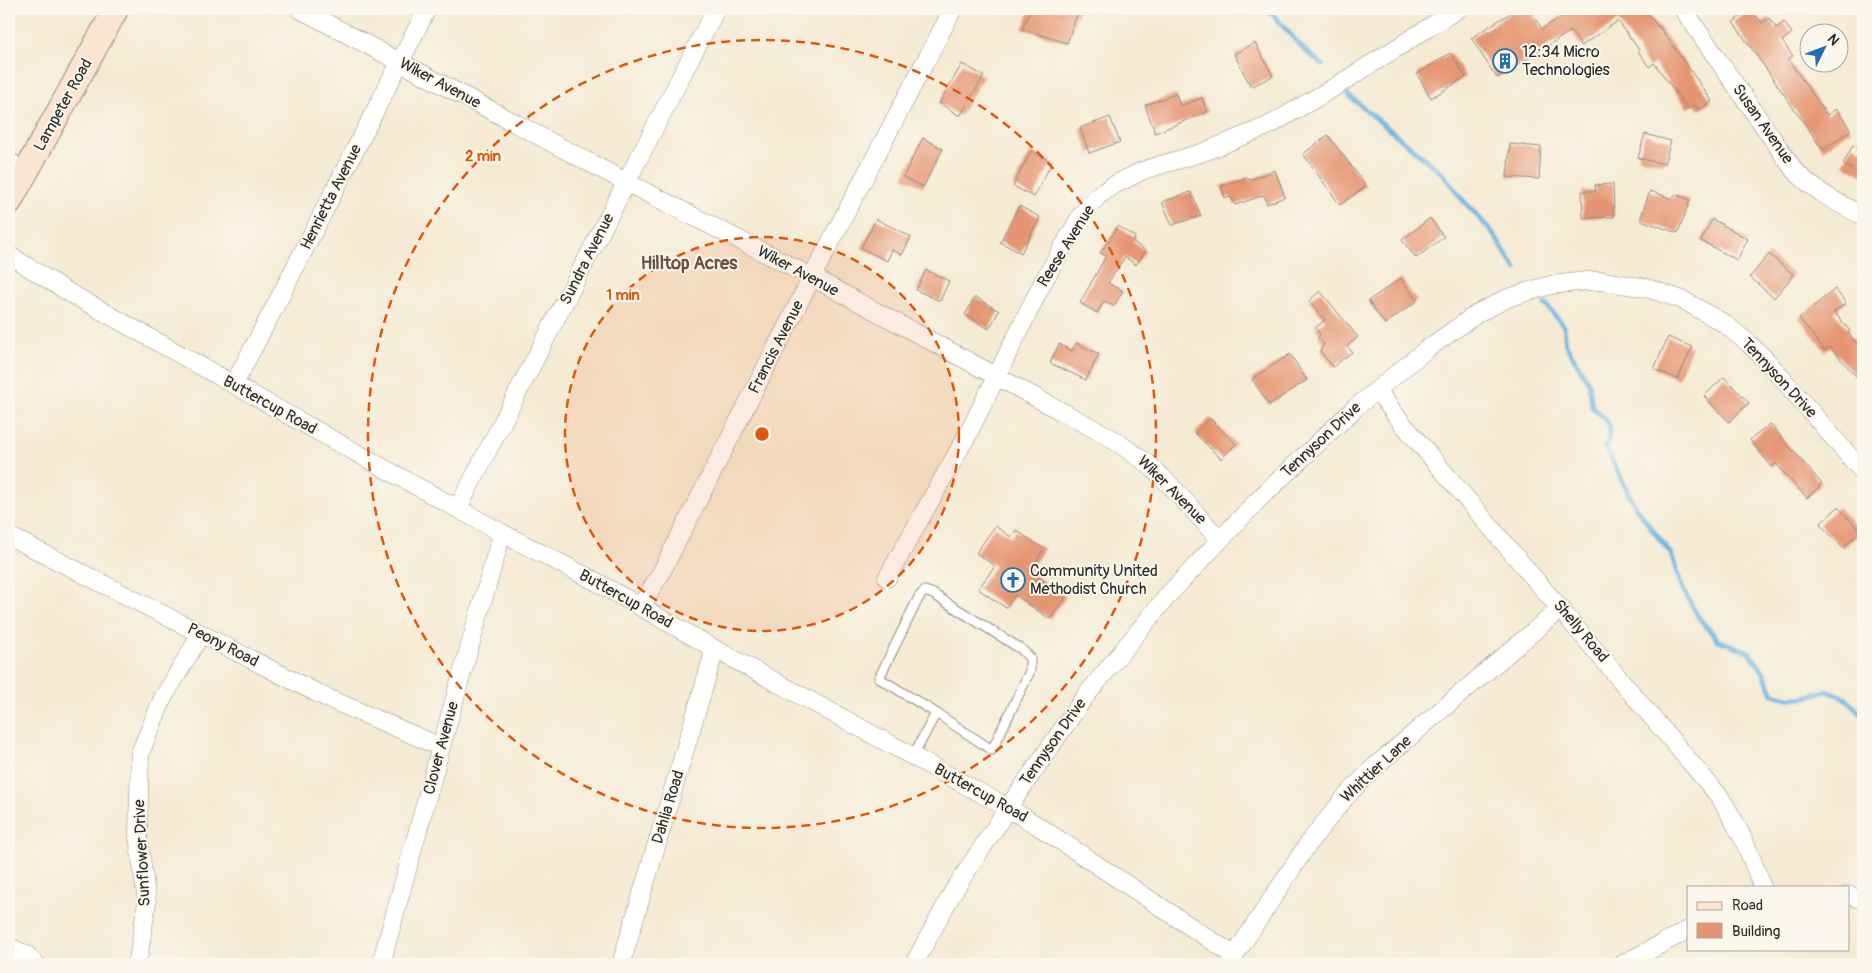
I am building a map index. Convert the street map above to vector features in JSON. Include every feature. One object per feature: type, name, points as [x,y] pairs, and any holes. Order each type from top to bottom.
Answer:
[{"type":"main road","name":"Lampeter Road","points":[[9,202],[18,162],[116,9]]},
{"type":"street","name":"Wiker Avenue","points":[[300,9],[626,182],[812,277],[1111,438],[1137,454],[1173,488],[1219,539]]},
{"type":"street","name":"Henrietta Avenue","points":[[234,384],[427,9]]},
{"type":"street","name":"Sundra Avenue","points":[[458,508],[716,9]]},
{"type":"street","name":"Francis Avenue","points":[[641,606],[662,571],[812,277],[953,9]]},
{"type":"street","name":"Reese Avenue","points":[[887,578],[946,474],[997,377],[1043,282],[1070,238],[1082,214],[1103,191],[1144,170],[1204,152],[1270,125],[1338,85],[1458,9]]},
{"type":"street","name":"Susan Avenue","points":[[1683,9],[1794,170],[1808,184],[1826,197],[1863,216]]},
{"type":"street","name":"Buttercup Road","points":[[9,255],[68,292],[502,533],[641,606],[715,649],[1008,808],[1046,831],[1232,960]]},
{"type":"street","name":"Tennyson Drive","points":[[914,964],[953,892],[1008,808],[1084,698],[1169,594],[1264,493],[1355,408],[1427,348],[1456,326],[1478,313],[1508,298],[1551,285],[1586,281],[1603,281],[1647,288],[1676,297],[1698,307],[1739,335],[1767,361],[1863,472]]},
{"type":"street","name":"Shelly Road","points":[[1377,390],[1397,417],[1719,796],[1738,827],[1753,860],[1762,886]]},
{"type":"street","name":"Clover Avenue","points":[[381,964],[502,533]]},
{"type":"street","name":"Peony Road","points":[[9,536],[325,697],[441,747]]},
{"type":"street","name":"Whittier Lane","points":[[1232,960],[1310,841],[1343,800],[1372,769],[1561,608]]},
{"type":"street","name":"Sunflower Drive","points":[[135,964],[138,960],[147,902],[138,836],[140,753],[163,698],[201,634]]},
{"type":"street","name":"Dahlia Road","points":[[622,964],[715,649]]},
{"type":"street","points":[[1850,896],[1863,900]]},
{"type":"street","points":[[1623,964],[1687,931]]},
{"type":"street","points":[[9,947],[27,955],[36,964]]},
{"type":"lane","points":[[925,591],[933,594],[1021,649],[1030,658],[1030,671],[992,750],[936,713],[879,678],[919,597],[925,591]]},
{"type":"lane","points":[[913,756],[936,713]]},
{"type":"building","points":[[1031,9],[1079,9],[1067,43],[1022,29]]},
{"type":"building","points":[[1517,9],[1529,9],[1542,29],[1573,9],[1645,9],[1712,101],[1699,110],[1695,104],[1688,109],[1654,63],[1649,67],[1618,21],[1581,46],[1571,31],[1497,78],[1471,38]]},
{"type":"building","points":[[1751,9],[1762,23],[1769,18],[1776,28],[1784,22],[1792,33],[1782,41],[1793,56],[1788,59],[1827,115],[1836,109],[1851,130],[1823,150],[1733,22]]},
{"type":"building","points":[[1255,43],[1273,76],[1251,87],[1234,54]]},
{"type":"building","points":[[1450,53],[1466,77],[1431,98],[1417,74]]},
{"type":"building","points":[[962,64],[984,76],[960,116],[939,103]]},
{"type":"building","points":[[1176,94],[1180,106],[1202,98],[1207,112],[1155,133],[1145,105]]},
{"type":"building","points":[[1110,117],[1120,142],[1089,153],[1080,128]]},
{"type":"building","points":[[1645,134],[1671,141],[1664,164],[1638,158]]},
{"type":"building","points":[[1328,135],[1366,186],[1340,205],[1303,154]]},
{"type":"building","points":[[923,138],[943,149],[923,187],[903,177]]},
{"type":"building","points":[[1510,144],[1541,147],[1539,179],[1507,177]]},
{"type":"building","points":[[1853,145],[1863,151],[1863,176],[1843,164]]},
{"type":"building","points":[[1031,151],[1052,162],[1034,197],[1013,186]]},
{"type":"building","points":[[1275,170],[1285,197],[1267,204],[1264,195],[1235,205],[1231,197],[1225,198],[1221,186],[1248,177],[1249,180]]},
{"type":"building","points":[[1613,184],[1614,217],[1583,218],[1582,191],[1596,191],[1595,185]]},
{"type":"building","points":[[1650,191],[1673,199],[1675,194],[1690,200],[1678,233],[1640,220]]},
{"type":"building","points":[[1191,192],[1201,216],[1172,225],[1162,202]]},
{"type":"building","points":[[1019,206],[1040,217],[1021,253],[1000,242]]},
{"type":"building","points":[[1430,218],[1444,237],[1416,258],[1402,240]]},
{"type":"building","points":[[876,219],[911,237],[902,255],[892,250],[887,261],[861,248]]},
{"type":"building","points":[[1712,219],[1748,239],[1737,260],[1701,241]]},
{"type":"building","points":[[1118,226],[1135,237],[1133,242],[1146,251],[1136,265],[1125,257],[1108,283],[1123,291],[1114,306],[1104,301],[1097,313],[1080,303],[1106,256],[1100,253]]},
{"type":"building","points":[[1769,254],[1794,275],[1774,298],[1750,277]]},
{"type":"building","points":[[926,270],[949,281],[940,301],[916,290]]},
{"type":"building","points":[[1401,278],[1417,301],[1385,324],[1368,301]]},
{"type":"building","points":[[1835,289],[1846,303],[1834,312],[1850,331],[1848,333],[1863,350],[1863,384],[1830,347],[1825,351],[1799,318]]},
{"type":"building","points":[[1320,291],[1358,337],[1347,346],[1352,352],[1333,367],[1320,351],[1324,344],[1318,338],[1320,334],[1315,328],[1325,320],[1309,301]]},
{"type":"building","points":[[975,297],[999,311],[989,329],[965,315]]},
{"type":"building","points":[[1668,337],[1692,347],[1678,379],[1654,369]]},
{"type":"building","points":[[1076,343],[1099,354],[1086,380],[1050,363],[1059,344],[1072,351]]},
{"type":"building","points":[[1290,354],[1307,380],[1269,405],[1252,379]]},
{"type":"building","points":[[1724,377],[1749,403],[1729,422],[1704,396]]},
{"type":"building","points":[[1210,418],[1236,444],[1221,459],[1195,433]]},
{"type":"building","points":[[1770,424],[1822,484],[1807,498],[1776,464],[1772,467],[1750,440]]},
{"type":"building","points":[[1838,507],[1861,532],[1843,548],[1820,524]]},
{"type":"building","name":"Community United Methodist Church","points":[[995,526],[1011,537],[1016,530],[1044,549],[1029,571],[1066,597],[1050,619],[1015,595],[1006,608],[978,589],[995,566],[976,553]]},
{"type":"waterway","points":[[1268,9],[1304,50],[1323,65]]},
{"type":"waterway","points":[[1348,95],[1443,174],[1461,198],[1492,232],[1516,269]]},
{"type":"waterway","points":[[1545,304],[1564,326],[1566,345],[1589,383],[1592,407],[1609,424],[1610,433],[1606,448],[1636,508],[1671,554],[1683,590],[1699,618],[1718,640],[1749,652],[1763,671],[1773,694],[1788,698],[1802,698],[1826,691],[1844,697],[1863,716]]},
{"type":"place","name":"12:34 Micro Technologies","points":[[1505,61]]},
{"type":"place","name":"Community United Methodist Church","points":[[1013,580]]},
{"type":"district","name":"Hilltop Acres","points":[[689,263]]}]
